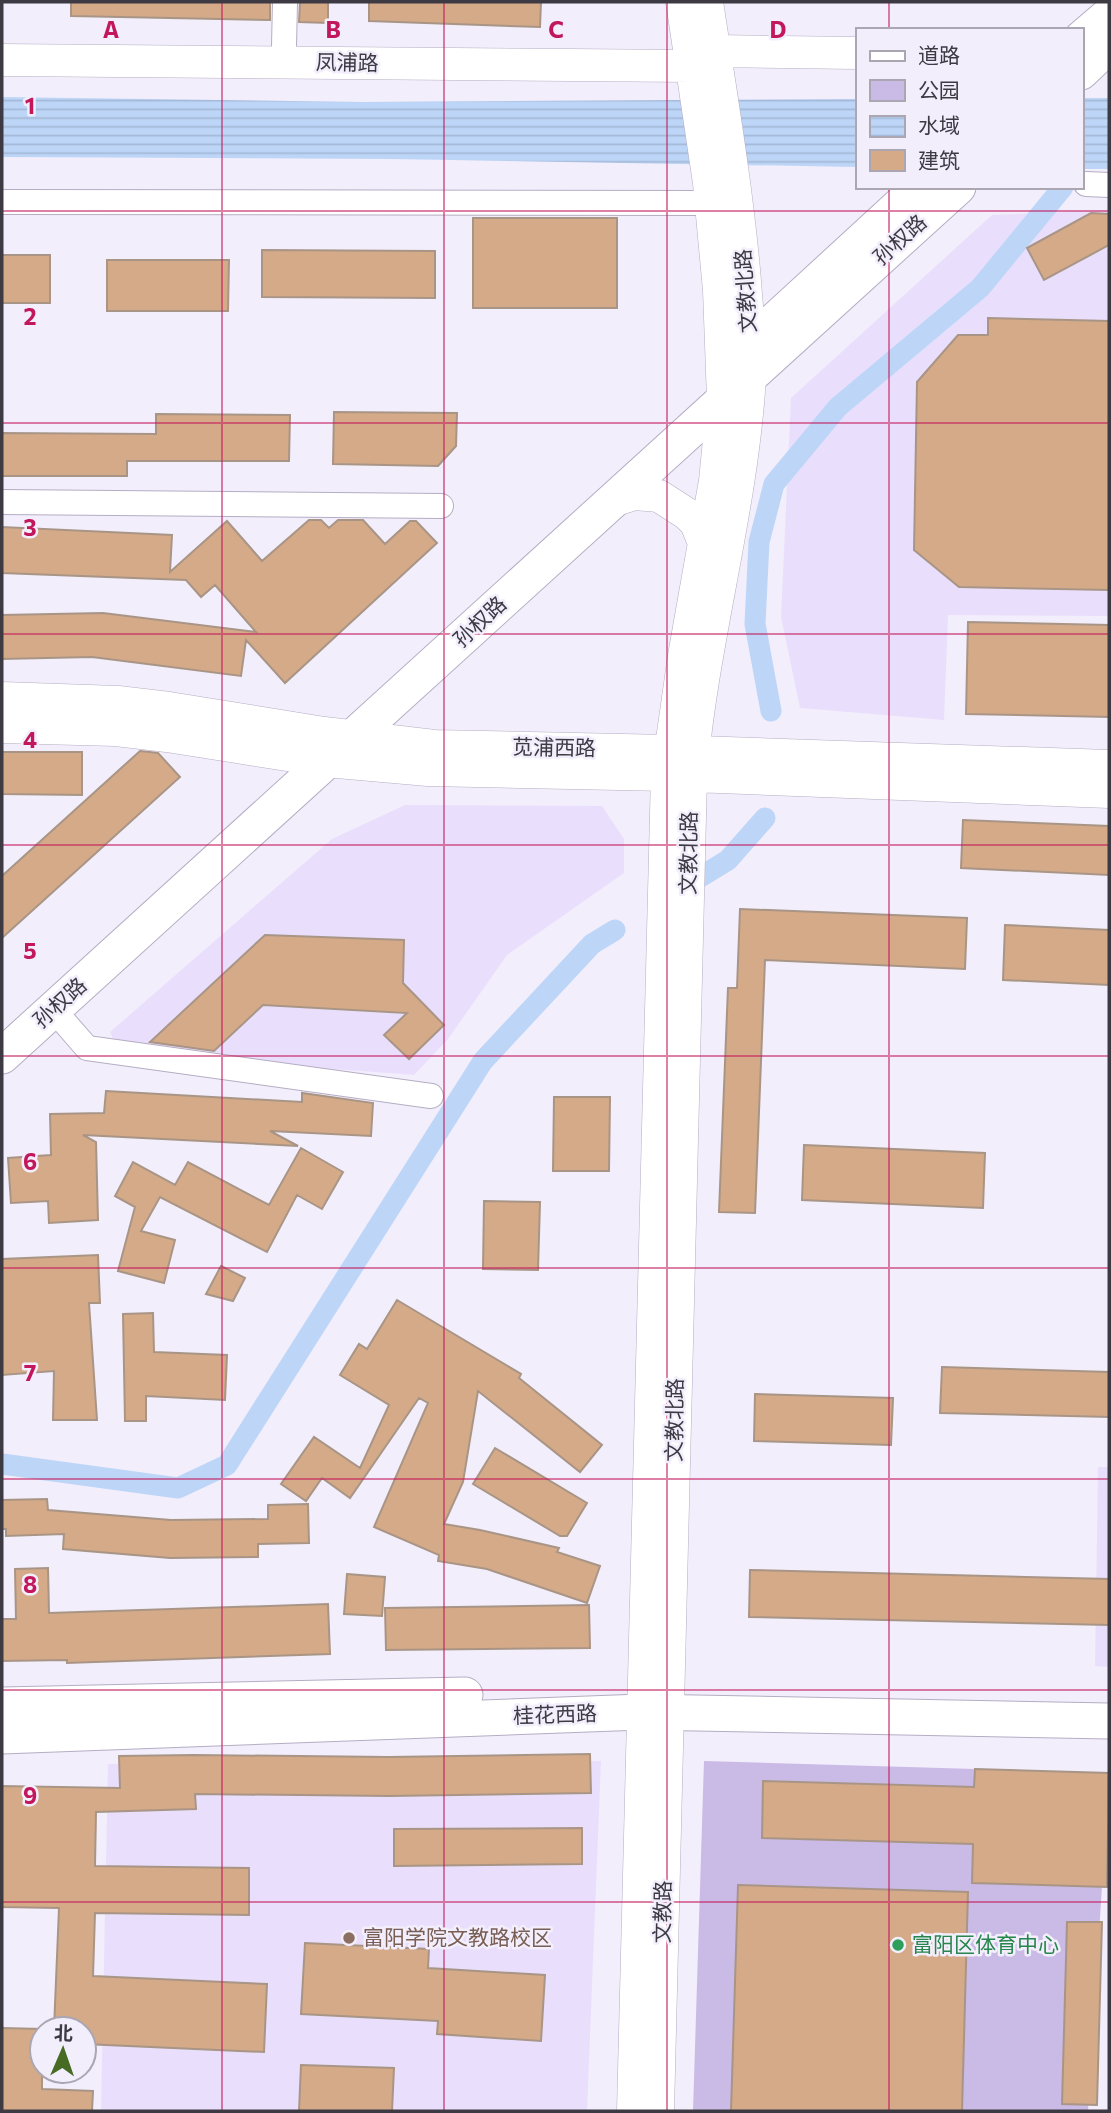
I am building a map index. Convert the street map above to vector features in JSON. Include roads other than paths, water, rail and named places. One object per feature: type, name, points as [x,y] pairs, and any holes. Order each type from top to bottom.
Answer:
[{"type":"main road","points":[[1083,37],[1109,15]]},
{"type":"main road","points":[[1083,70],[1109,45]]},
{"type":"main road","name":"孙权路","points":[[2,1027],[612,501],[736,371],[918,189]]},
{"type":"main road","name":"孙权路","points":[[2,1056],[325,747],[736,371],[956,189]]},
{"type":"main road","name":"桂花西路","points":[[2,1705],[1109,1698]]},
{"type":"main road","name":"桂花西路","points":[[2,1736],[655,1702],[1109,1721]]},
{"type":"street","points":[[284,46],[285,2]]},
{"type":"street","name":"文教北路","points":[[680,764],[706,662],[740,475],[736,371],[718,190],[702,69],[682,2]]},
{"type":"street","name":"文教北路","points":[[702,69],[707,2]]},
{"type":"street","name":"凤浦路","points":[[2,43],[284,46],[702,69]]},
{"type":"street","name":"凤浦路","points":[[2,60],[702,69],[856,53]]},
{"type":"street","points":[[2,202],[718,190]]},
{"type":"street","name":"文教北路","points":[[655,1702],[680,764],[704,543],[736,371]]},
{"type":"street","points":[[612,501],[635,494],[659,496],[696,523],[704,543]]},
{"type":"street","points":[[2,502],[441,506]]},
{"type":"street","name":"苋浦西路","points":[[2,698],[144,705],[428,770],[680,764],[1109,766]]},
{"type":"street","name":"苋浦西路","points":[[2,727],[116,730],[325,747]]},
{"type":"street","name":"苋浦西路","points":[[680,764],[1109,792]]},
{"type":"street","points":[[52,1009],[88,1048],[431,1096]]},
{"type":"street","name":"文教路","points":[[633,2111],[655,1702]]},
{"type":"street","name":"文教路","points":[[655,1702],[658,2111]]},
{"type":"water","points":[[2,97],[362,102],[856,99],[856,167],[390,159],[2,157]]},
{"type":"water","points":[[1083,98],[1109,98],[1109,169],[1083,169]]},
{"type":"waterway","points":[[771,711],[755,624],[759,542],[774,484],[838,407],[980,288],[1061,189]]},
{"type":"waterway","points":[[697,879],[728,860],[765,818]]},
{"type":"waterway","points":[[2,1464],[178,1488],[227,1465],[483,1061],[592,944],[615,930]]},
{"type":"place","name":"富阳学院文教路校区","points":[[349,1938]]},
{"type":"place","name":"富阳区体育中心","points":[[898,1945]]}]
